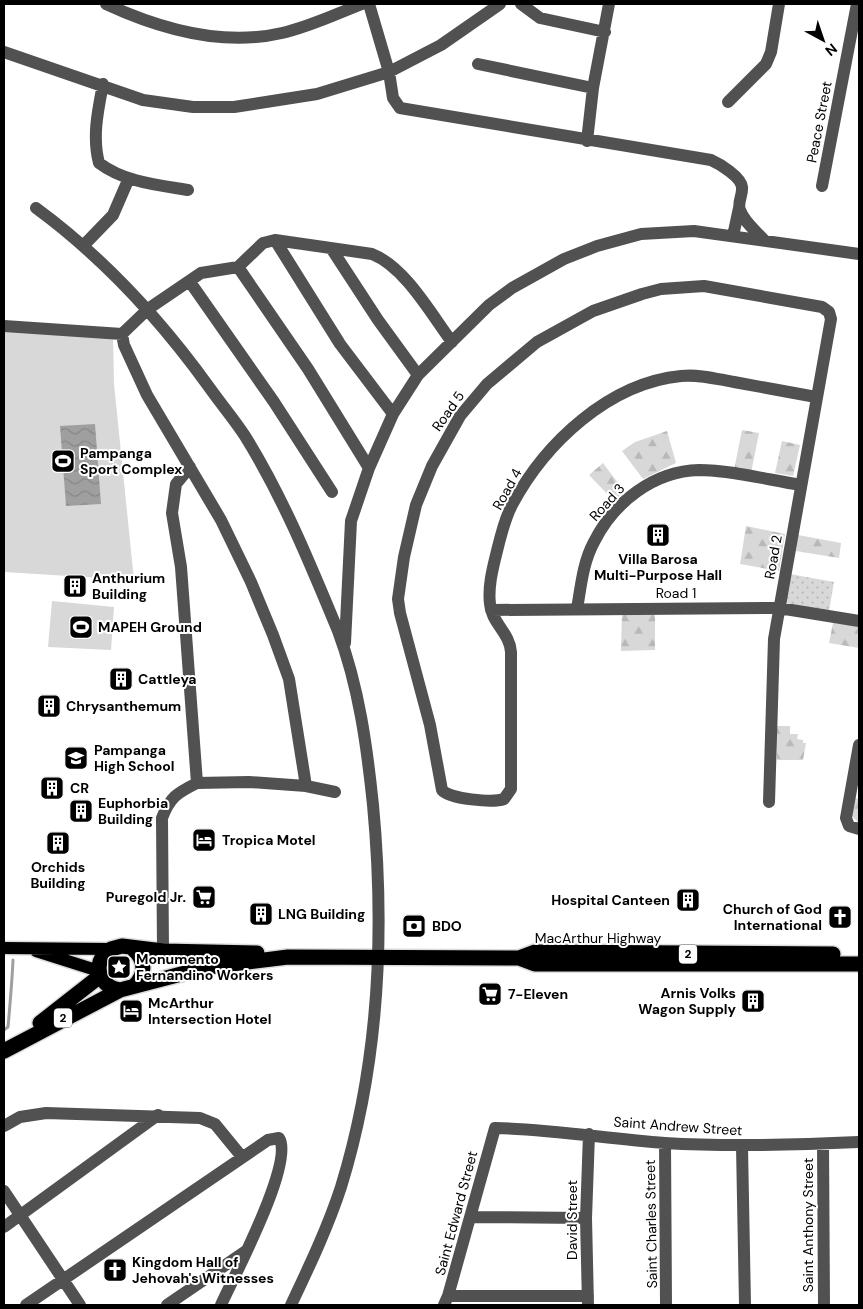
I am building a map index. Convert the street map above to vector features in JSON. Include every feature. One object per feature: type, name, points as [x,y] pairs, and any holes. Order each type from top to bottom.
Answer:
[{"type":"highway","name":"MacArthur Highway","points":[[5,1050],[100,973],[102,958],[111,949],[122,946],[133,949],[163,951],[264,953],[272,957]]},
{"type":"highway","points":[[100,973],[108,986],[127,988],[139,981],[144,967],[138,954],[133,949]]},
{"type":"highway","name":"MacArthur Highway","points":[[5,1050],[127,988],[208,967],[272,957],[518,958],[536,952],[859,955]]},
{"type":"highway","name":"MacArthur Highway","points":[[518,958],[535,964],[859,964]]},
{"type":"main road","points":[[4,948],[34,950],[52,947],[111,949]]},
{"type":"main road","points":[[34,950],[100,973]]},
{"type":"street","points":[[106,4],[151,22],[187,33],[247,36],[282,33],[362,4]]},
{"type":"street","points":[[370,4],[389,72],[393,98],[400,108],[719,163],[742,186],[733,236]]},
{"type":"street","points":[[4,52],[103,84],[143,100],[171,105],[234,107],[317,94],[389,72],[441,45],[500,4]]},
{"type":"street","points":[[521,4],[540,18],[605,32]]},
{"type":"street","points":[[587,141],[593,88],[609,4]]},
{"type":"street","points":[[728,102],[766,64],[771,52],[779,4]]},
{"type":"street","name":"Peace Street","points":[[822,186],[857,4]]},
{"type":"street","points":[[478,64],[593,88]]},
{"type":"street","points":[[103,84],[96,133],[96,151],[99,163],[109,171],[129,178],[188,190]]},
{"type":"street","points":[[84,245],[113,215],[129,178]]},
{"type":"street","points":[[36,208],[84,245],[148,309],[180,346],[245,437],[313,572],[344,648],[366,738],[378,865],[379,957],[368,1062],[359,1122],[340,1188],[312,1260],[291,1305]]},
{"type":"street","points":[[739,208],[748,223],[764,240]]},
{"type":"street","points":[[344,648],[351,521],[369,468],[393,414],[418,375],[489,305],[512,288],[564,259],[597,246],[641,234],[694,231],[859,254]]},
{"type":"street","points":[[4,326],[122,334],[148,309],[201,274],[238,267],[263,243],[275,240],[372,254],[383,258],[404,278],[452,342]]},
{"type":"street","points":[[275,240],[340,344],[393,414]]},
{"type":"street","points":[[331,248],[378,320],[418,375]]},
{"type":"street","points":[[238,267],[308,368],[369,468]]},
{"type":"street","points":[[190,282],[274,402],[332,492]]},
{"type":"street","name":"Road 5","points":[[491,610],[511,646],[511,789],[508,796],[501,800],[453,797],[442,790],[430,725],[398,606],[404,556],[416,505],[432,466],[460,416],[488,384],[537,342],[592,311],[651,291],[681,286],[724,288],[822,307],[829,312],[831,319]]},
{"type":"street","name":"Road 2","points":[[769,802],[772,663],[779,608],[831,319]]},
{"type":"street","points":[[122,334],[124,345],[147,395],[220,520],[251,582],[273,635],[289,680],[306,786]]},
{"type":"street","name":"Road 4","points":[[491,610],[494,563],[512,506],[534,471],[557,443],[597,409],[631,391],[667,378],[682,376],[708,377],[816,398]]},
{"type":"street","points":[[190,467],[176,484],[172,513],[181,567],[197,783]]},
{"type":"street","name":"Road 3","points":[[578,608],[584,572],[593,543],[612,516],[640,488],[677,472],[700,470],[801,485]]},
{"type":"street","name":"Road 1","points":[[491,610],[779,608],[859,621]]},
{"type":"street","points":[[859,745],[846,818],[849,826],[859,829]]},
{"type":"street","points":[[163,951],[162,818],[169,801],[182,790],[197,783],[248,782],[306,786],[335,792]]},
{"type":"street","points":[[4,1126],[20,1117],[46,1113],[158,1115],[207,1120],[224,1133],[242,1157]]},
{"type":"street","points":[[4,1228],[158,1115]]},
{"type":"street","name":"Saint Andrew Street","points":[[495,1128],[589,1134],[665,1143],[742,1146],[859,1142]]},
{"type":"street","name":"Saint Edward Street","points":[[446,1301],[495,1128]]},
{"type":"street","name":"David Street","points":[[588,1300],[586,1218],[589,1134]]},
{"type":"street","points":[[26,1305],[242,1157],[274,1138],[281,1142],[279,1170],[254,1237],[221,1305]]},
{"type":"street","name":"Saint Charles Street","points":[[665,1143],[666,1305]]},
{"type":"street","name":"Saint Anthony Street","points":[[823,1144],[824,1305]]},
{"type":"street","points":[[742,1146],[745,1305]]},
{"type":"street","points":[[4,1191],[80,1305]]},
{"type":"street","points":[[470,1217],[586,1218]]},
{"type":"street","points":[[167,1305],[246,1251]]},
{"type":"street","points":[[446,1301],[588,1300]]},
{"type":"green space","name":"Pampanga Sport Complex","points":[[4,328],[113,336],[114,384],[134,580],[4,572]]},
{"type":"green space","points":[[742,430],[759,433],[751,473],[734,470]]},
{"type":"green space","points":[[667,431],[676,463],[643,479],[622,451],[635,442]]},
{"type":"green space","points":[[782,441],[800,445],[793,476],[775,473]]},
{"type":"green space","points":[[603,463],[624,491],[614,501],[589,475]]},
{"type":"green space","points":[[746,526],[785,534],[779,571],[740,564]]},
{"type":"green space","points":[[798,535],[841,543],[839,558],[796,551]]},
{"type":"green space","points":[[790,574],[834,582],[829,611],[785,603]]},
{"type":"green space","name":"MAPEH Ground","points":[[52,601],[114,607],[111,650],[48,647]]},
{"type":"green space","points":[[622,612],[655,614],[655,650],[621,651]]},
{"type":"green space","points":[[833,623],[859,626],[859,648],[829,643]]},
{"type":"green space","points":[[776,726],[790,726],[790,734],[798,734],[797,739],[803,740],[803,743],[806,743],[803,760],[777,760]]},
{"type":"green space","points":[[855,798],[859,799],[859,823],[852,816]]},
{"type":"water","points":[[95,424],[101,504],[66,506],[60,426]]},
{"type":"waterway","points":[[4,1030],[8,1027],[13,960]]},
{"type":"place","name":"Pampanga Sport Complex","points":[[63,461]]},
{"type":"place","name":"Villa Barosa Multi-Purpose Hall","points":[[658,535]]},
{"type":"place","name":"Anthurium Building","points":[[75,586]]},
{"type":"place","name":"MAPEH Ground","points":[[81,627]]},
{"type":"place","name":"Cattleya","points":[[121,679]]},
{"type":"place","name":"Chrysanthemum","points":[[49,706]]},
{"type":"place","name":"Pampanga High School","points":[[76,758]]},
{"type":"place","name":"CR","points":[[52,788]]},
{"type":"place","name":"Euphorbia Building","points":[[81,811]]},
{"type":"place","name":"Tropica Motel","points":[[204,840]]},
{"type":"place","name":"Orchids Building","points":[[58,843]]},
{"type":"place","name":"Puregold Jr.","points":[[204,897]]},
{"type":"place","name":"Hospital Canteen","points":[[688,900]]},
{"type":"place","name":"LNG Building","points":[[261,914]]},
{"type":"place","name":"Church of God International","points":[[840,917]]},
{"type":"place","name":"BDO","points":[[414,926]]},
{"type":"place","name":"Monumento Fernandino Workers","points":[[119,967]]},
{"type":"place","name":"7-Eleven","points":[[490,994]]},
{"type":"place","name":"Arnis Volks Wagon Supply","points":[[753,1001]]},
{"type":"place","name":"McArthur Intersection Hotel","points":[[131,1011]]},
{"type":"place","name":"Kingdom Hall of Jehovah's Witnesses","points":[[115,1270]]}]
